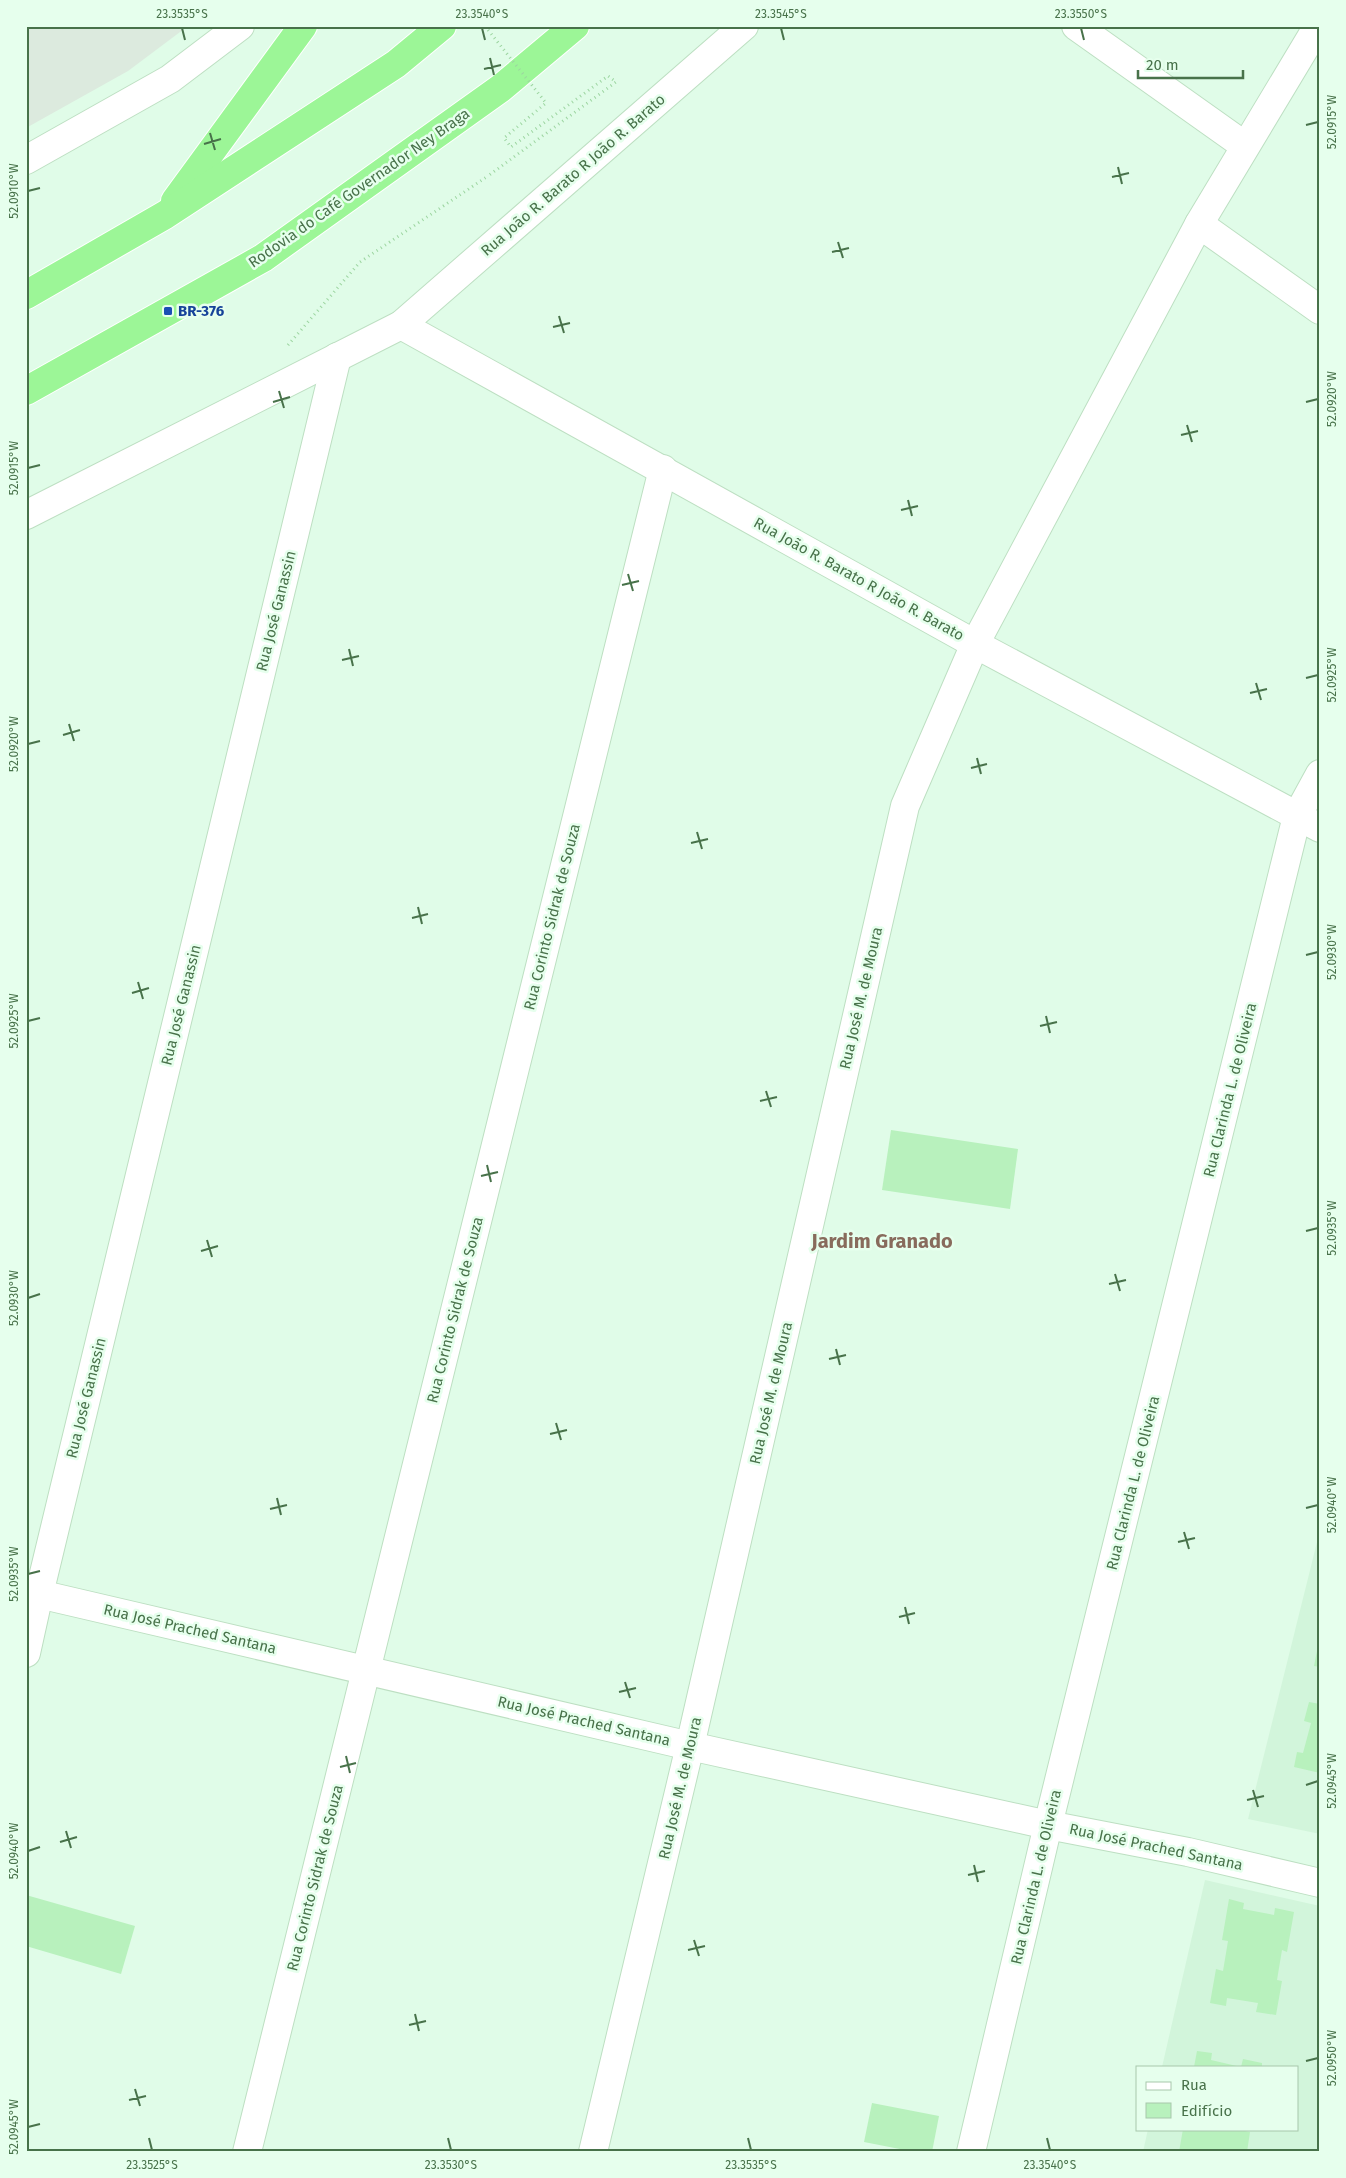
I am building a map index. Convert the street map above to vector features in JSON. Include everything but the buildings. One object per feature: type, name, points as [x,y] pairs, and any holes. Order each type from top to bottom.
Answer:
[{"type":"highway","points":[[165,215],[303,26]]},
{"type":"highway","points":[[26,295],[165,215],[396,64],[442,26]]},
{"type":"highway","name":"Rodovia do Café Governador Ney Braga","points":[[26,392],[263,258],[501,88],[575,26]]},
{"type":"street","points":[[26,160],[170,80],[240,26]]},
{"type":"street","name":"Rua João R. Barato R João R. Barato","points":[[26,515],[401,325],[744,26]]},
{"type":"street","points":[[1076,26],[1245,146]]},
{"type":"street","name":"Rua José M. de Moura","points":[[593,2152],[690,1746],[905,806],[975,644],[1199,224],[1318,26]]},
{"type":"street","points":[[1199,224],[1320,310]]},
{"type":"street","name":"Rua João R. Barato R João R. Barato","points":[[401,325],[975,644],[1308,822]]},
{"type":"street","name":"Rua José Ganassin","points":[[26,1653],[32,1592],[338,357]]},
{"type":"street","name":"Rua Corinto Sidrak de Souza","points":[[247,2152],[663,469]]},
{"type":"street","name":"Rua Clarinda L. de Oliveira","points":[[971,2152],[1048,1825],[1320,774]]},
{"type":"street","name":"Rua José Prached Santana","points":[[32,1592],[690,1746],[1048,1825],[1188,1852],[1320,1883]]},
{"type":"path","points":[[285,348],[360,262],[488,176],[616,82],[608,76],[511,147],[504,138],[546,103],[484,26]]},
{"type":"shaded area","points":[[26,26],[188,26],[128,71],[26,128]]},
{"type":"shaded area","points":[[1320,1530],[1320,1834],[1248,1819]]},
{"type":"shaded area","points":[[1205,1880],[1320,1906],[1320,2152],[1143,2152],[1148,2130],[1298,2130],[1298,2066],[1162,2066]]},
{"type":"place","name":"BR-376","points":[[168,311]]},
{"type":"district","name":"Jardim Granado","points":[[882,1241]]}]
